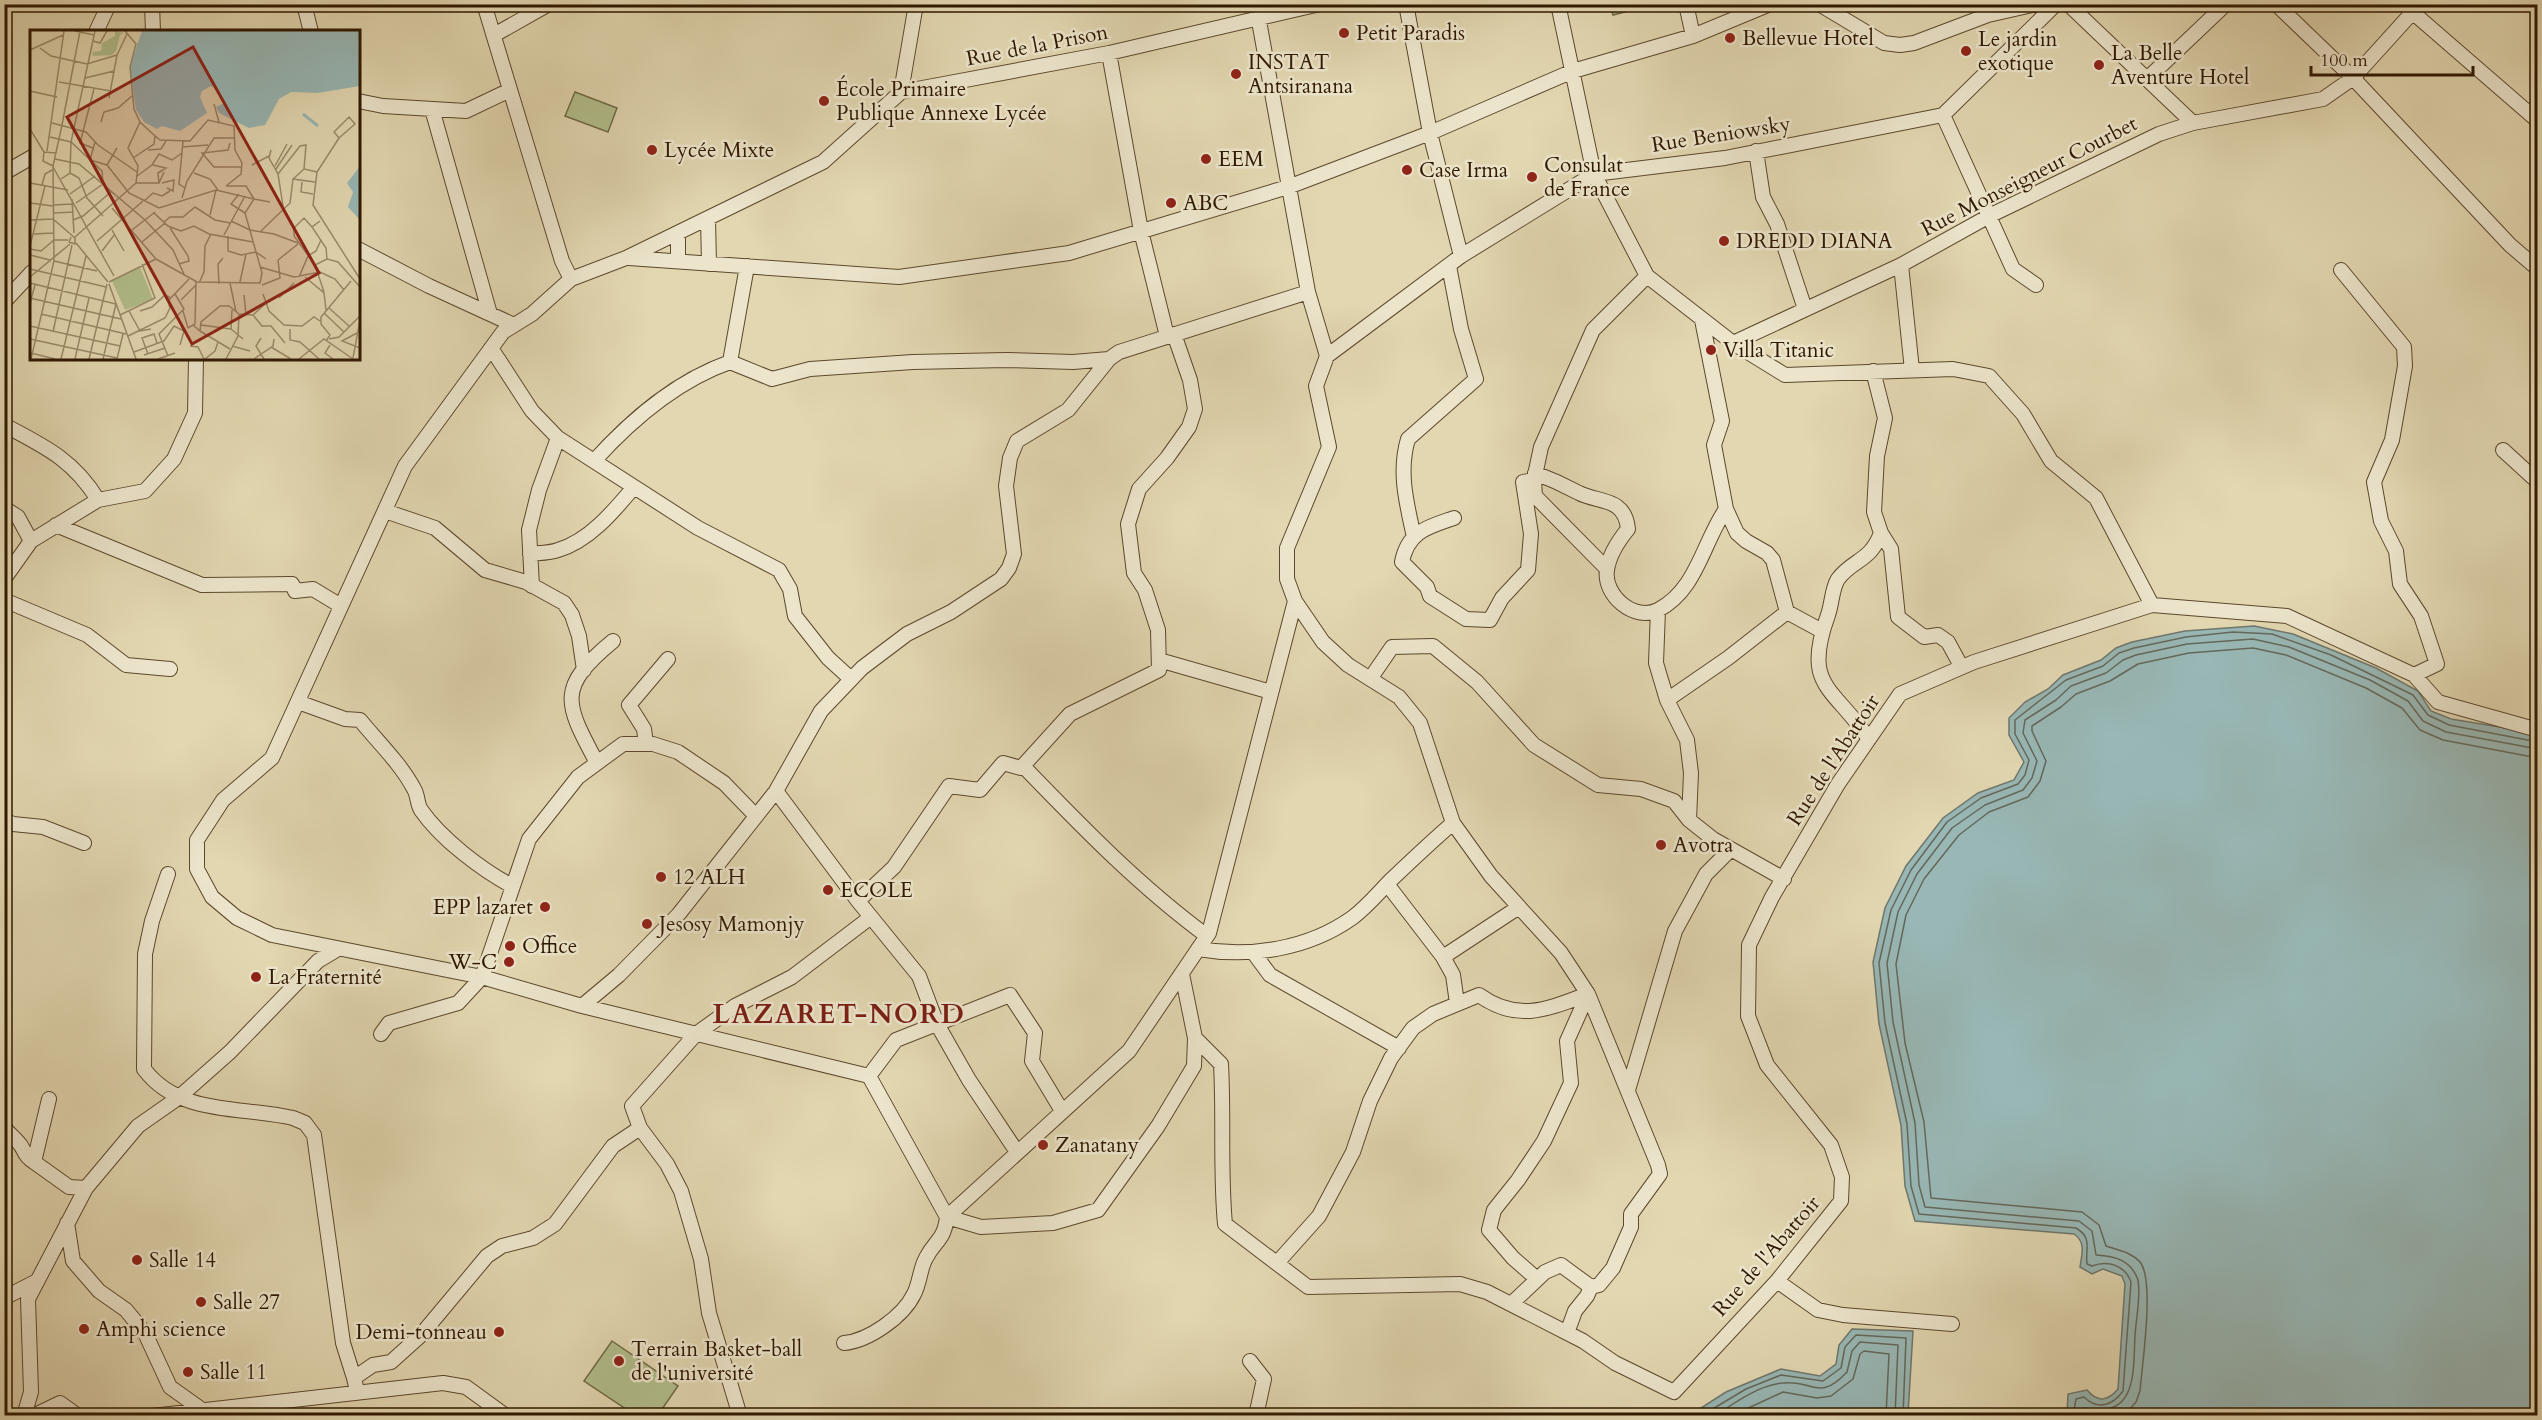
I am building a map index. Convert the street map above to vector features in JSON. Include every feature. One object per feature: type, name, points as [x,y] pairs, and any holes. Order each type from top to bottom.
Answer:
[{"type":"street","points":[[97,30],[109,4]]},
{"type":"street","points":[[152,4],[153,30]]},
{"type":"street","points":[[304,4],[310,30]]},
{"type":"street","points":[[484,4],[562,261],[571,279]]},
{"type":"street","points":[[494,35],[549,4]]},
{"type":"street","points":[[844,1343],[857,1342],[908,1305],[922,1274],[925,1258],[945,1231],[947,1217],[869,1077],[582,1006],[482,977],[272,935],[237,918],[212,897],[197,869],[196,840],[223,800],[272,759],[405,466],[502,332],[532,314],[571,279],[627,258],[823,162],[901,92],[916,4]]},
{"type":"street","name":"Rue de la Prison","points":[[901,92],[1109,53],[1259,21],[1320,4]]},
{"type":"street","points":[[1406,4],[1430,133],[1461,256]]},
{"type":"street","points":[[1558,4],[1594,174],[1647,276],[1733,343],[1785,375],[1972,370],[1989,376],[2007,393],[2051,461],[2096,498],[2152,605]]},
{"type":"street","points":[[1686,4],[1693,36]]},
{"type":"street","points":[[627,258],[899,277],[1069,253],[1288,187],[1430,133],[1573,71],[1693,36],[1770,4]]},
{"type":"street","points":[[1819,4],[1884,44],[1900,45],[1914,43],[1986,10],[2036,4]]},
{"type":"street","points":[[2036,285],[2013,269],[1991,215],[1943,115],[2056,4]]},
{"type":"street","points":[[2068,4],[2193,123]]},
{"type":"street","points":[[2148,78],[2226,4]]},
{"type":"street","points":[[2276,4],[2353,78],[2510,245],[2538,269]]},
{"type":"street","points":[[2411,7],[2538,121]]},
{"type":"street","name":"Rue Monseigneur Courbet","points":[[1733,343],[1901,265],[1991,215],[2159,134],[2193,123],[2323,99],[2353,78],[2411,7]]},
{"type":"street","points":[[1259,21],[1308,292],[1327,356],[1316,386],[1329,447],[1287,548],[1287,579],[1295,601],[1323,642],[1348,665],[1400,697],[1420,723],[1453,823],[1491,876],[1561,953],[1588,994],[1660,1174],[1631,1214],[1631,1227],[1613,1268],[1599,1285],[1591,1287]]},
{"type":"street","points":[[858,901],[894,867],[949,786],[980,790],[1003,763],[1022,768],[1070,714],[1160,670],[1158,630],[1145,590],[1134,573],[1128,524],[1139,489],[1167,458],[1189,427],[1195,409],[1190,380],[1171,335],[1141,231],[1109,53]]},
{"type":"street","points":[[360,101],[466,111],[510,90]]},
{"type":"street","points":[[432,109],[490,314]]},
{"type":"street","name":"Rue Beniowsky","points":[[1327,356],[1461,256],[1594,174],[1756,151],[1943,115]]},
{"type":"street","points":[[1756,151],[1763,197],[1777,224],[1805,309]]},
{"type":"street","points":[[4,173],[30,158]]},
{"type":"street","points":[[708,218],[709,264]]},
{"type":"street","points":[[678,233],[678,261]]},
{"type":"street","points":[[360,250],[514,325]]},
{"type":"street","points":[[1901,265],[1912,370]]},
{"type":"street","points":[[730,362],[747,266]]},
{"type":"street","points":[[1414,537],[1403,493],[1404,453],[1408,439],[1476,380],[1461,329],[1449,266]]},
{"type":"street","points":[[2341,270],[2404,346],[2405,366],[2392,440],[2374,482],[2380,521],[2396,551],[2400,584],[2421,616],[2437,664],[2414,675]]},
{"type":"street","points":[[4,302],[30,274]]},
{"type":"street","points":[[1607,569],[1535,496],[1534,476],[1541,447],[1593,330],[1647,276]]},
{"type":"street","points":[[582,1006],[619,975],[678,915],[776,791],[821,711],[851,679],[907,634],[951,612],[1001,579],[1009,568],[1014,554],[1006,486],[1010,458],[1017,441],[1068,410],[1109,359],[1119,352],[1308,292]]},
{"type":"street","points":[[1702,320],[1722,421],[1714,445],[1726,509],[1737,533],[1746,542],[1767,553],[1773,560],[1787,612],[1822,631]]},
{"type":"street","points":[[491,348],[532,411],[558,438],[724,543],[779,570],[790,589],[795,616],[828,658],[851,679]]},
{"type":"street","points":[[594,461],[612,441],[660,399],[708,370],[730,362],[772,379],[810,369],[913,362],[1073,362],[1109,359]]},
{"type":"street","points":[[4,579],[31,541],[98,500],[145,491],[174,459],[195,413],[196,360]]},
{"type":"street","points":[[1873,371],[1885,418],[1877,456],[1874,512],[1881,533],[1891,549],[1898,617],[1924,637],[1938,635],[1948,642],[1961,666]]},
{"type":"street","points":[[4,425],[60,456],[86,479],[98,500]]},
{"type":"street","points":[[532,586],[529,530],[558,438]]},
{"type":"street","points":[[2503,450],[2538,482]]},
{"type":"street","points":[[1454,518],[1421,530],[1405,547],[1402,561],[1427,587],[1430,596],[1466,619],[1490,620],[1502,598],[1528,570],[1531,534],[1523,482],[1534,476],[1565,484],[1580,493],[1609,502],[1627,519],[1628,529],[1620,538],[1607,569],[1607,582],[1622,604],[1634,613],[1646,614],[1658,610],[1684,589],[1694,576],[1715,525],[1726,509]]},
{"type":"street","points":[[530,554],[558,551],[578,541],[605,519],[634,488]]},
{"type":"street","points":[[4,508],[18,517],[31,541]]},
{"type":"street","points":[[385,511],[435,528],[485,570],[532,586],[564,603],[572,615],[579,636],[584,670]]},
{"type":"street","points":[[56,525],[202,585],[292,584],[295,591],[313,589],[341,606]]},
{"type":"street","points":[[1869,739],[1836,701],[1818,668],[1817,652],[1837,580],[1875,549],[1881,533]]},
{"type":"street","points":[[4,600],[87,635],[126,665],[170,669]]},
{"type":"street","points":[[947,1217],[1129,1051],[1207,936],[1295,601]]},
{"type":"street","name":"Rue de l'Abattoir","points":[[1567,1333],[1615,1363],[1674,1392],[1777,1281],[1841,1201],[1842,1177],[1831,1146],[1767,1065],[1748,1016],[1749,945],[1772,897],[1838,784],[1900,694],[1961,666],[2152,605],[2288,616],[2414,675],[2438,702],[2538,730]]},
{"type":"street","points":[[1658,610],[1656,663],[1667,699],[1687,741],[1691,772],[1689,820]]},
{"type":"street","points":[[1667,699],[1728,658],[1787,612]]},
{"type":"street","points":[[597,763],[574,719],[570,699],[572,686],[584,670],[613,641]]},
{"type":"street","points":[[1370,679],[1392,647],[1433,646],[1477,682],[1534,745],[1598,785],[1641,789],[1674,801],[1689,820],[1731,849],[1784,879]]},
{"type":"street","points":[[646,744],[644,729],[629,705],[668,659]]},
{"type":"street","points":[[1159,660],[1271,692]]},
{"type":"street","points":[[298,702],[345,719],[360,720],[411,784],[420,809],[455,845],[494,876],[512,886]]},
{"type":"street","points":[[381,1034],[389,1023],[458,1003],[482,977],[529,839],[578,777],[623,744],[646,744],[678,752],[724,783],[755,815]]},
{"type":"street","points":[[1023,766],[1156,896],[1207,936]]},
{"type":"street","points":[[776,791],[858,901],[919,976],[937,1024],[969,1080],[1017,1152]]},
{"type":"street","points":[[4,820],[13,824],[42,827],[84,843]]},
{"type":"street","points":[[1198,949],[1226,953],[1253,952],[1285,947],[1324,935],[1353,917],[1453,823]]},
{"type":"street","points":[[1628,1090],[1675,931],[1706,874],[1731,849]]},
{"type":"street","points":[[168,874],[152,921],[145,954],[144,1069],[152,1080],[178,1098],[197,1104],[293,1118],[305,1123],[314,1135],[343,1343],[355,1384]]},
{"type":"street","points":[[1387,884],[1443,957],[1453,975],[1457,1003]]},
{"type":"street","points":[[1443,957],[1519,907]]},
{"type":"street","points":[[740,1416],[709,1314],[701,1258],[681,1191],[667,1164],[640,1128],[632,1106],[696,1034],[735,1006],[792,977],[871,917]]},
{"type":"street","points":[[24,1416],[31,1392],[28,1299],[86,1188],[138,1126],[178,1098],[230,1052],[318,961],[338,949]]},
{"type":"street","points":[[1253,952],[1270,975],[1399,1048]]},
{"type":"street","points":[[947,1217],[981,1227],[1053,1223],[1098,1210],[1158,1126],[1194,1066],[1195,1038],[1182,974]]},
{"type":"street","points":[[869,1077],[896,1040],[1010,994],[1035,1033],[1032,1061],[1062,1111]]},
{"type":"street","points":[[1277,1263],[1319,1216],[1353,1152],[1370,1101],[1399,1048],[1413,1028],[1433,1014],[1479,995],[1494,1006],[1527,1013],[1588,994]]},
{"type":"street","points":[[1537,1279],[1513,1258],[1489,1230],[1494,1210],[1518,1180],[1544,1141],[1571,1083],[1567,1041],[1588,994]]},
{"type":"street","points":[[1195,1038],[1221,1064],[1224,1121],[1222,1188],[1225,1224],[1308,1287],[1460,1284],[1487,1292],[1567,1333],[1575,1311],[1591,1287]]},
{"type":"street","points":[[34,1162],[49,1099]]},
{"type":"street","points":[[4,1127],[11,1138],[18,1142],[24,1156],[69,1187],[86,1188]]},
{"type":"street","points":[[355,1384],[373,1365],[391,1362],[421,1335],[487,1256],[502,1246],[533,1238],[555,1224],[613,1146],[640,1128]]},
{"type":"street","points":[[68,1223],[73,1261],[99,1291],[126,1310],[145,1333],[170,1387],[205,1412]]},
{"type":"street","points":[[1511,1304],[1537,1279],[1561,1265],[1591,1287]]},
{"type":"street","points":[[4,1298],[37,1281]]},
{"type":"street","points":[[1777,1281],[1818,1310],[1843,1315],[1952,1324]]},
{"type":"street","points":[[1250,1361],[1264,1379],[1256,1416]]},
{"type":"street","points":[[152,1416],[205,1412],[355,1384],[443,1383],[466,1387],[506,1416]]},
{"type":"street","points":[[33,1416],[60,1403],[78,1416]]},
{"type":"green space","points":[[1610,4],[1652,4],[1652,5],[1613,15]]},
{"type":"green space","points":[[575,92],[617,108],[608,132],[565,116]]},
{"type":"green space","name":"Terrain Basket-ball de l'université","points":[[612,1341],[678,1386],[658,1415],[635,1415],[584,1381]]},
{"type":"water","points":[[2254,626],[2293,634],[2376,668],[2418,691],[2431,711],[2451,719],[2518,730],[2537,737],[2537,1415],[2067,1415],[2068,1394],[2087,1390],[2095,1397],[2103,1399],[2118,1389],[2125,1284],[2122,1276],[2103,1269],[2092,1274],[2080,1267],[2082,1245],[2074,1234],[1915,1221],[1905,1186],[1901,1125],[1879,1024],[1873,962],[1885,908],[1906,866],[1943,818],[1978,793],[2014,780],[2024,762],[2009,735],[2009,718],[2025,702],[2048,689],[2063,675],[2101,660],[2116,648],[2132,642],[2185,631]]},
{"type":"water","points":[[1852,1329],[1913,1331],[1908,1414],[1923,1415],[1690,1415],[1726,1392],[1781,1369],[1820,1376],[1836,1364],[1839,1345]]},
{"type":"place","name":"Petit Paradis","points":[[1344,33]]},
{"type":"place","name":"Bellevue Hotel","points":[[1730,38]]},
{"type":"place","name":"Le jardin exotique","points":[[1966,51]]},
{"type":"place","name":"La Belle Aventure Hotel","points":[[2099,65]]},
{"type":"place","name":"INSTAT Antsiranana","points":[[1236,74]]},
{"type":"place","name":"École Primaire Publique Annexe Lycée","points":[[824,101]]},
{"type":"place","name":"Lycée Mixte","points":[[652,150]]},
{"type":"place","name":"EEM","points":[[1206,159]]},
{"type":"place","name":"Case Irma","points":[[1407,170]]},
{"type":"place","name":"Consulat de France","points":[[1532,177]]},
{"type":"place","name":"ABC","points":[[1171,203]]},
{"type":"place","name":"DREDD DIANA","points":[[1724,241]]},
{"type":"place","name":"Villa Titanic","points":[[1711,350]]},
{"type":"place","name":"Avotra","points":[[1661,845]]},
{"type":"place","name":"12 ALH","points":[[661,877]]},
{"type":"place","name":"ECOLE","points":[[828,890]]},
{"type":"place","name":"EPP lazaret","points":[[545,907]]},
{"type":"place","name":"Jesosy Mamonjy","points":[[647,924]]},
{"type":"place","name":"Office","points":[[510,946]]},
{"type":"place","name":"W-C","points":[[509,962]]},
{"type":"place","name":"La Fraternité","points":[[256,977]]},
{"type":"place","name":"Zanatany","points":[[1043,1145]]},
{"type":"place","name":"Salle 14","points":[[137,1260]]},
{"type":"place","name":"Salle 27","points":[[201,1302]]},
{"type":"place","name":"Amphi science","points":[[84,1329]]},
{"type":"place","name":"Demi-tonneau","points":[[499,1332]]},
{"type":"place","name":"Terrain Basket-ball de l'université","points":[[619,1361]]},
{"type":"place","name":"Salle 11","points":[[188,1372]]},
{"type":"district","name":"LAZARET-NORD","points":[[839,1014]]}]
